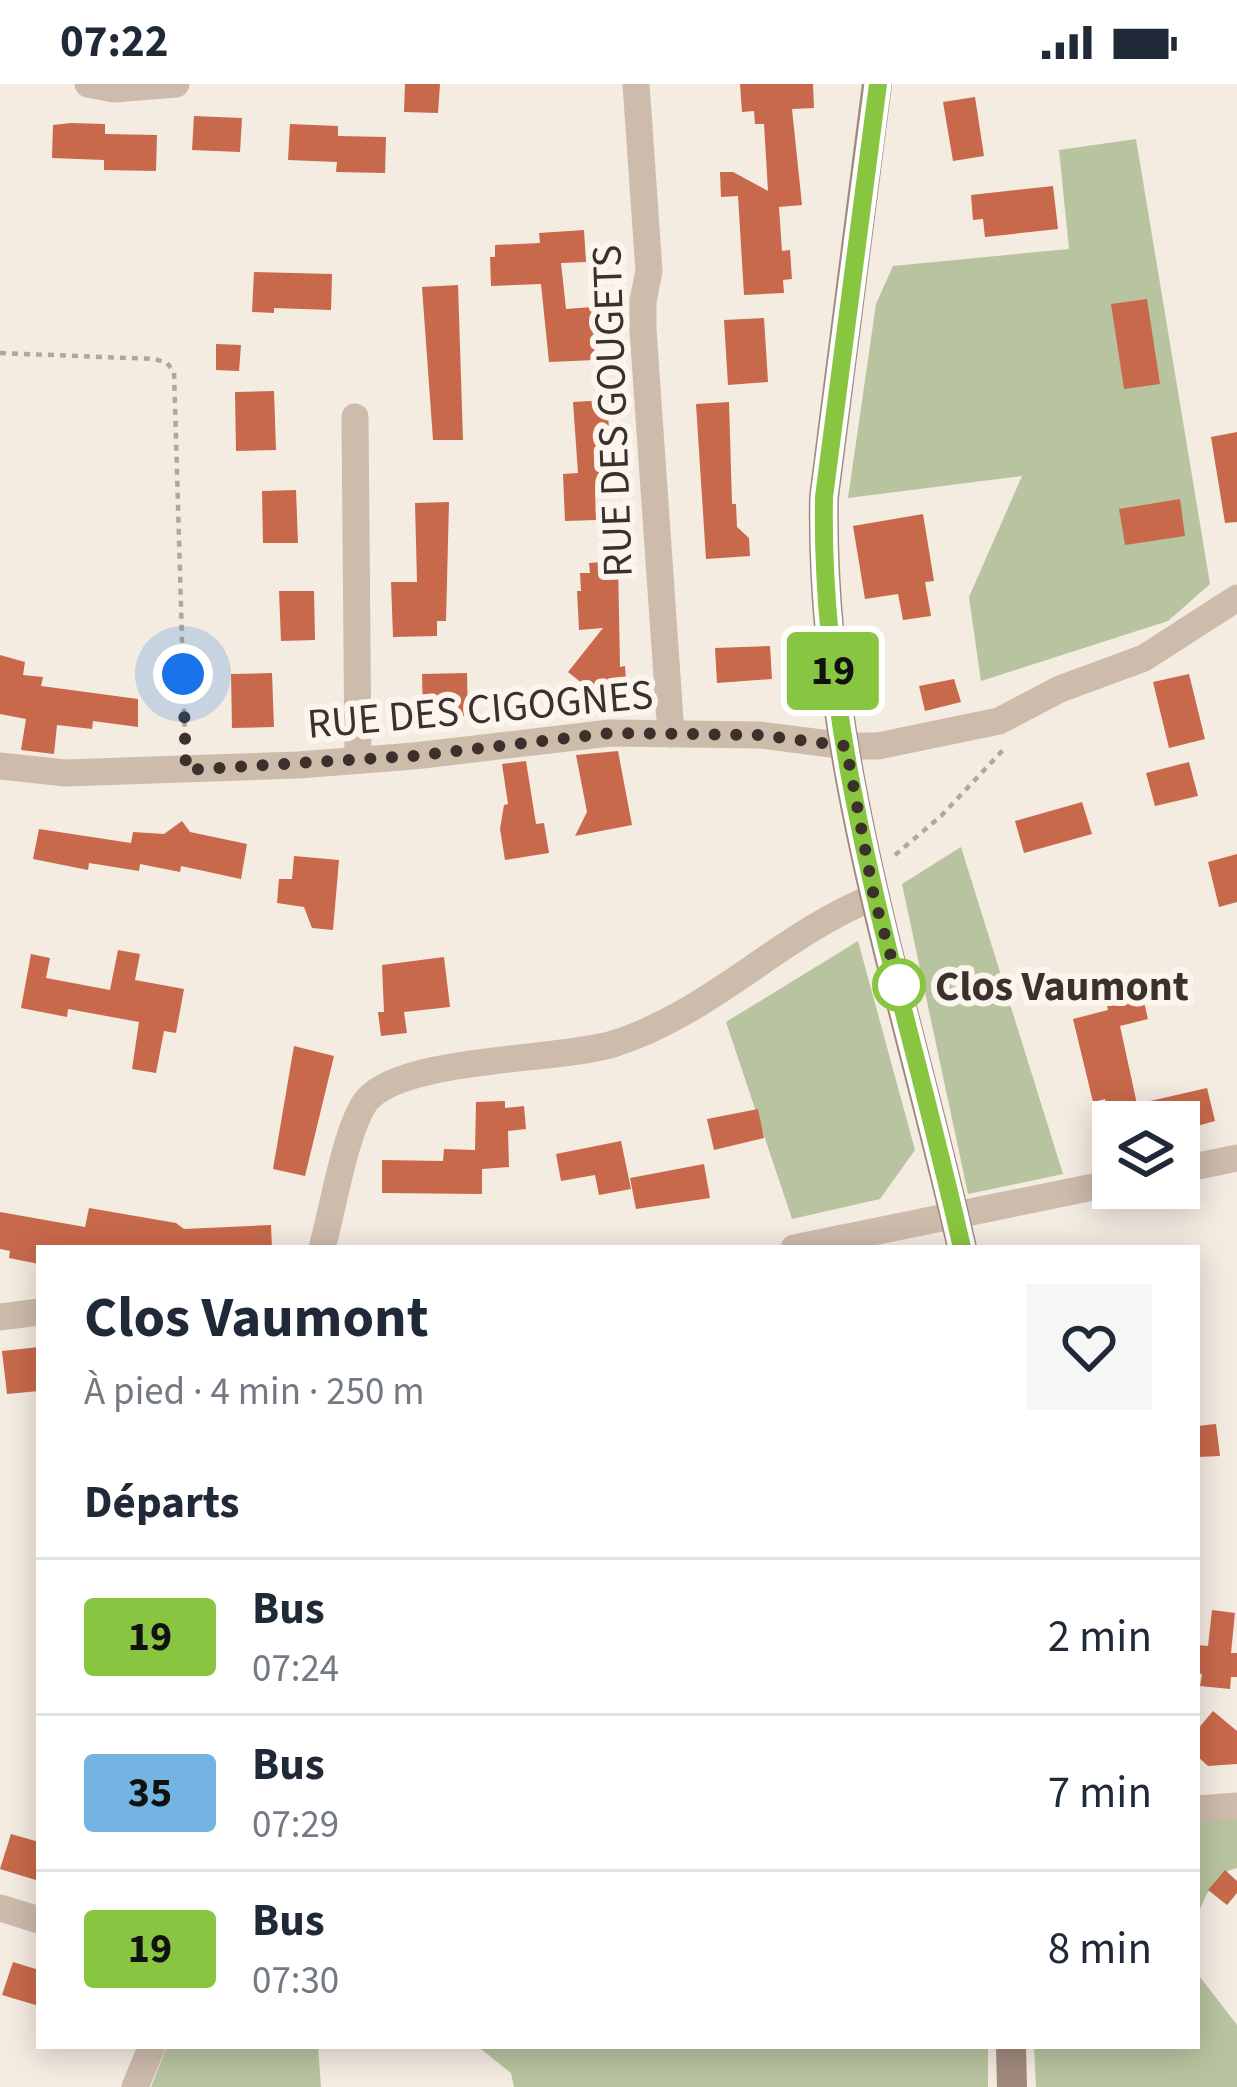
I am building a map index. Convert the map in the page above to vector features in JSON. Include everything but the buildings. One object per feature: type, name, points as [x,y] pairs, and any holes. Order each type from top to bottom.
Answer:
[{"type":"main road","points":[[878,84],[824,497],[834,684],[872,886],[961,1245]]},
{"type":"street","points":[[88,84],[114,89],[176,84]]},
{"type":"street","name":"RUE DES GOUGETS","points":[[636,84],[649,271],[643,330],[671,734]]},
{"type":"street","points":[[355,417],[358,760]]},
{"type":"street","points":[[1233,605],[1237,634]]},
{"type":"street","name":"RUE DES CIGOGNES","points":[[0,766],[65,773],[186,770],[358,760],[610,733],[760,735],[878,746],[999,721],[1060,688],[1144,658],[1233,605]]},
{"type":"street","points":[[323,1245],[355,1125],[368,1099],[425,1072],[612,1044],[688,1010],[872,886]]},
{"type":"street","points":[[1200,1166],[1237,1158]]},
{"type":"street","points":[[809,1245],[1092,1187]]},
{"type":"street","points":[[0,1317],[36,1312]]},
{"type":"street","points":[[1200,1809],[1237,1806]]},
{"type":"street","points":[[0,1908],[36,1919]]},
{"type":"street","points":[[135,2087],[151,2049]]},
{"type":"path","points":[[0,353],[154,358],[174,372],[186,770]]},
{"type":"path","points":[[872,886],[996,760],[1026,708]]},
{"type":"green space","points":[[1136,139],[1210,584],[1168,621],[981,681],[969,597],[1022,476],[848,498],[876,304],[893,266],[1069,249],[1059,150]]},
{"type":"green space","points":[[961,847],[1063,1174],[968,1194],[902,884]]},
{"type":"green space","points":[[858,941],[915,1150],[880,1199],[792,1219],[726,1022]]},
{"type":"green space","points":[[1237,1816],[1237,1868],[1216,1880],[1200,1909],[1200,1819]]},
{"type":"green space","points":[[1200,1977],[1237,2025],[1237,2087],[1036,2087],[1034,2049],[1200,2049]]},
{"type":"green space","points":[[166,2049],[318,2049],[321,2087],[151,2087]]},
{"type":"green space","points":[[481,2049],[988,2049],[988,2087],[514,2087],[511,2073]]},
{"type":"bus line","name":"19","points":[[878,84],[824,497],[834,684],[874,897],[961,1245]]},
{"type":"place","name":"Clos Vaumont","points":[[899,985]]},
{"type":"route","points":[[183,674],[186,770],[413,756],[610,733],[760,735],[846,746],[874,897],[899,985]]}]
